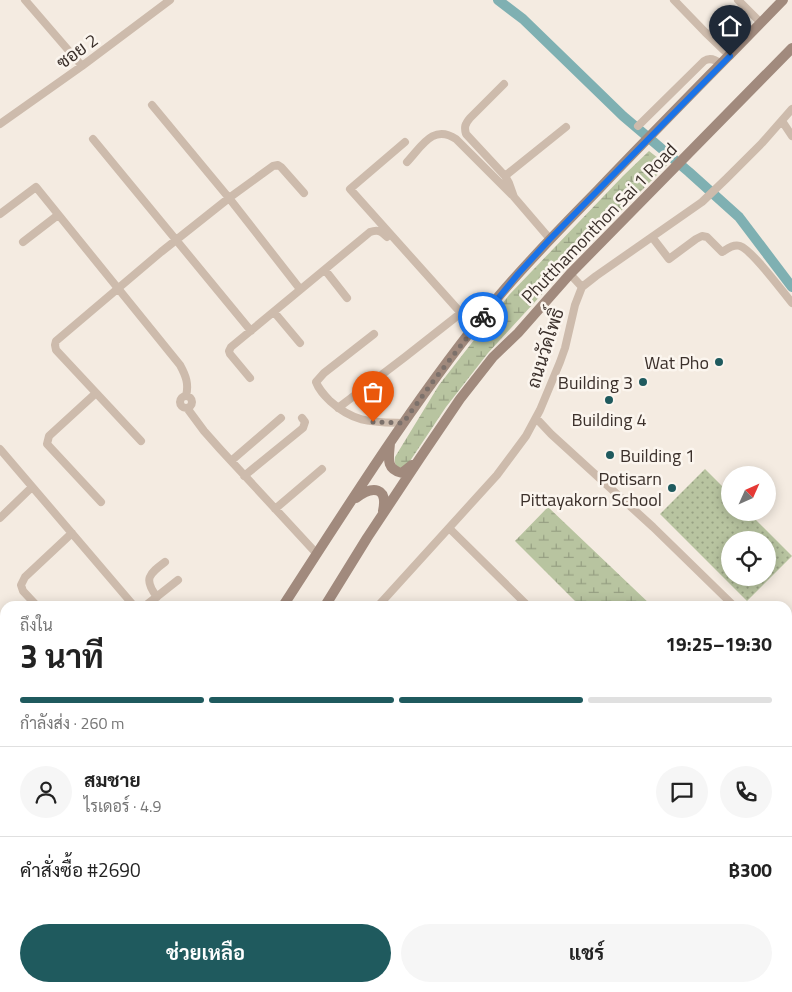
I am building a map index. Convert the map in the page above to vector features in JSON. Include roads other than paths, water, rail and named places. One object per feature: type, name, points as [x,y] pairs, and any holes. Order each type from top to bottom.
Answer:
[{"type":"main road","name":"Phutthamonthon Sai 1 Road","points":[[287,601],[403,423],[475,326],[503,292],[550,239],[783,0]]},
{"type":"main road","name":"Phutthamonthon Sai 1 Road","points":[[328,601],[420,458],[460,399],[493,357],[518,333],[570,274],[792,48]]},
{"type":"main road","points":[[390,443],[389,460],[390,467],[394,472],[402,473],[420,458]]},
{"type":"main road","points":[[348,506],[364,492],[378,490],[384,496],[385,502],[382,515]]},
{"type":"street","points":[[26,0],[82,66]]},
{"type":"street","name":"ซอย 2","points":[[0,124],[170,0]]},
{"type":"street","points":[[674,0],[730,56]]},
{"type":"street","points":[[738,0],[760,23]]},
{"type":"street","points":[[638,126],[704,62],[711,59],[721,64]]},
{"type":"street","points":[[504,84],[470,118],[464,129],[466,134],[505,176],[514,197]]},
{"type":"street","points":[[152,105],[229,198],[300,289]]},
{"type":"street","points":[[570,274],[582,287],[702,202],[792,109]]},
{"type":"street","points":[[782,121],[792,136]]},
{"type":"street","points":[[505,176],[566,127]]},
{"type":"street","points":[[407,162],[434,135],[449,134],[514,197],[550,239]]},
{"type":"street","points":[[93,139],[251,332]]},
{"type":"street","points":[[404,142],[350,189],[461,313],[475,326]]},
{"type":"street","points":[[141,441],[56,350],[56,341],[176,240],[273,166],[278,165],[281,167],[304,193]]},
{"type":"street","points":[[0,214],[36,187],[180,365],[186,375],[186,396],[191,399],[192,403],[187,408],[204,431],[317,554]]},
{"type":"street","points":[[23,242],[58,215]]},
{"type":"street","points":[[250,378],[229,351],[231,347],[370,232],[376,230],[382,232],[396,246]]},
{"type":"street","points":[[652,238],[669,259],[702,236],[714,242],[722,252],[731,246],[743,247],[759,263],[792,303]]},
{"type":"street","points":[[325,270],[347,298]]},
{"type":"street","name":"ถนนวัดโพธิ์","points":[[384,600],[497,475],[526,436],[536,418],[560,362],[575,304],[582,287]]},
{"type":"street","points":[[274,312],[300,343]]},
{"type":"street","points":[[338,408],[461,313]]},
{"type":"street","points":[[374,334],[324,373],[316,382],[323,394],[346,414],[373,422],[403,423]]},
{"type":"street","points":[[96,393],[49,436],[47,444],[101,502]]},
{"type":"street","points":[[231,461],[281,418]]},
{"type":"street","points":[[244,476],[303,428],[305,422],[302,418]]},
{"type":"street","points":[[536,418],[729,601]]},
{"type":"street","points":[[0,449],[130,601]]},
{"type":"street","points":[[275,509],[322,469]]},
{"type":"street","points":[[0,518],[32,487]]},
{"type":"street","points":[[448,528],[523,601]]},
{"type":"street","points":[[32,601],[23,591],[21,585],[25,577],[72,534]]},
{"type":"street","points":[[156,597],[150,589],[149,578],[156,569],[166,562]]},
{"type":"street","points":[[151,601],[178,580]]},
{"type":"waterway","points":[[498,0],[523,19],[623,116],[739,217],[792,287]]},
{"type":"place","name":"Wat Pho","points":[[719,362]]},
{"type":"place","name":"Building 3","points":[[643,382]]},
{"type":"place","name":"Building 4","points":[[609,400]]},
{"type":"place","name":"Building 1","points":[[610,455]]},
{"type":"place","name":"Potisarn Pittayakorn School","points":[[672,488]]}]
